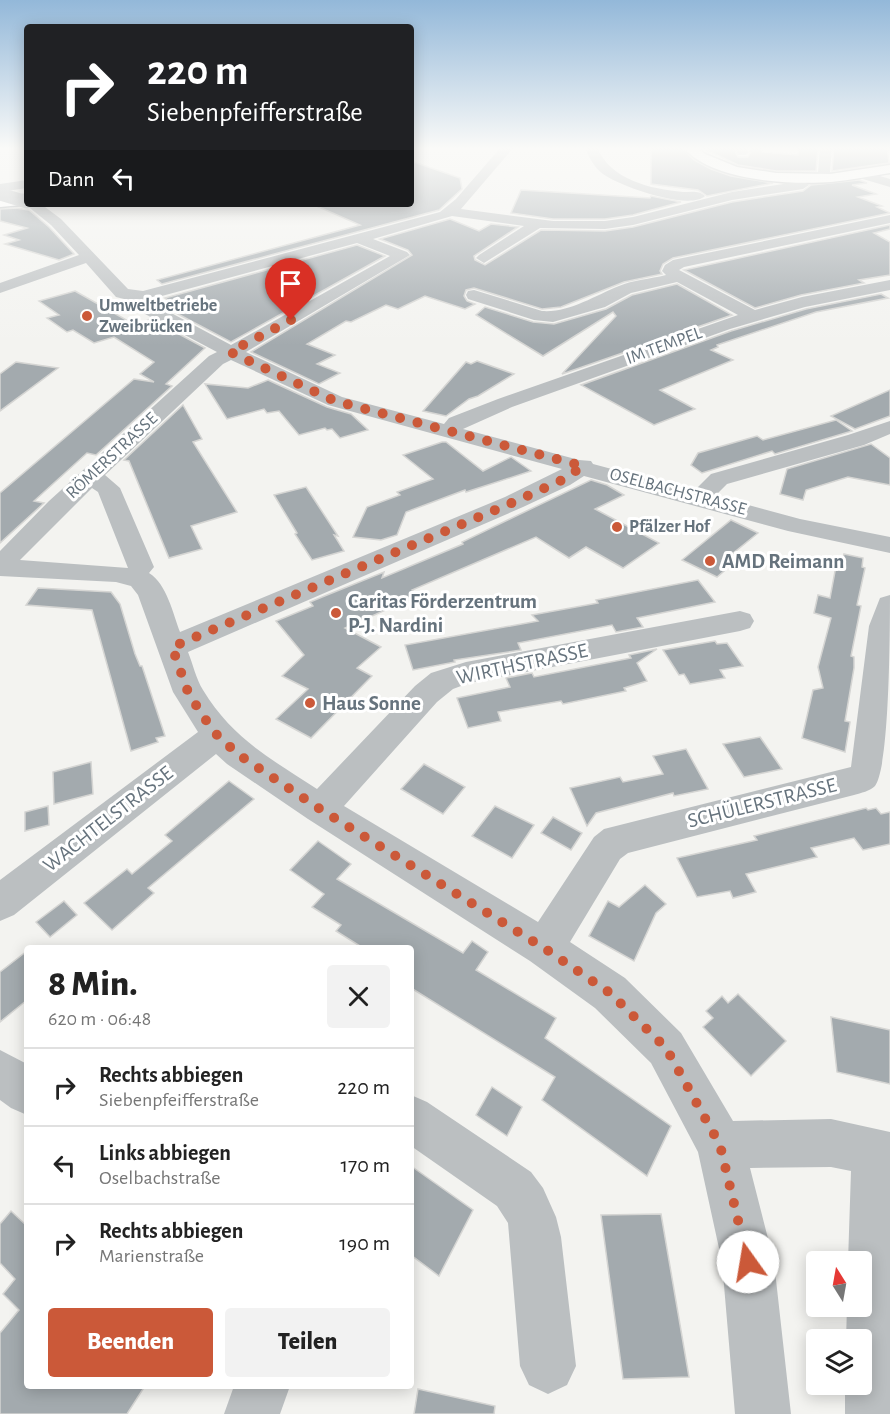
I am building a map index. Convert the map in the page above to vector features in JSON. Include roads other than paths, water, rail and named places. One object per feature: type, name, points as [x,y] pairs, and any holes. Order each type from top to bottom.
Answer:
[{"type":"street","name":"OSELBACHSTRASSE","points":[[45,213],[122,292],[135,296],[137,301],[151,310],[230,352],[335,401],[583,466],[798,526],[890,545]]},
{"type":"street","points":[[135,296],[159,293],[431,220],[448,213]]},
{"type":"street","points":[[458,213],[580,226],[618,224],[663,213]]},
{"type":"street","points":[[752,316],[670,271],[674,264],[890,219]]},
{"type":"street","points":[[484,258],[538,223]]},
{"type":"street","name":"RÖMERSTRASSE","points":[[0,567],[90,476],[216,360],[255,341],[402,255],[360,239]]},
{"type":"street","points":[[0,288],[88,257]]},
{"type":"street","points":[[474,295],[540,316],[553,317],[599,303],[621,290],[679,277]]},
{"type":"street","name":"IM TEMPEL","points":[[447,432],[457,423],[505,403],[752,316],[825,297],[890,285]]},
{"type":"street","points":[[701,498],[712,483],[719,479],[890,428]]},
{"type":"street","points":[[172,647],[514,502],[562,480],[583,466]]},
{"type":"street","points":[[90,476],[108,488],[141,567]]},
{"type":"street","points":[[0,567],[113,574],[139,579],[147,585],[152,595],[188,692],[217,735],[239,755],[320,809],[544,948],[610,993],[666,1048],[720,1145],[748,1262],[763,1414]]},
{"type":"street","name":"SCHÜLERSTRASSE","points":[[544,948],[607,848],[617,840],[863,776],[867,770],[883,626],[890,604]]},
{"type":"street","name":"WIRTHSTRASSE","points":[[320,809],[426,694],[442,681],[466,673],[740,621]]},
{"type":"street","name":"WACHTELSTRASSE","points":[[0,903],[217,735]]},
{"type":"street","points":[[0,1072],[24,1090]]},
{"type":"street","points":[[414,1120],[514,1189],[526,1205],[536,1237],[548,1366]]},
{"type":"street","points":[[720,1145],[831,1143],[882,1154],[873,1414]]},
{"type":"street","points":[[252,1414],[261,1389]]},
{"type":"place","name":"Umweltbetriebe Zweibrücken","points":[[87,316]]},
{"type":"place","name":"Pfälzer Hof","points":[[617,527]]},
{"type":"place","name":"AMD Reimann","points":[[710,561]]},
{"type":"place","name":"Caritas Förderzentrum P-J. Nardini","points":[[336,613]]},
{"type":"place","name":"Haus Sonne","points":[[310,703]]}]
